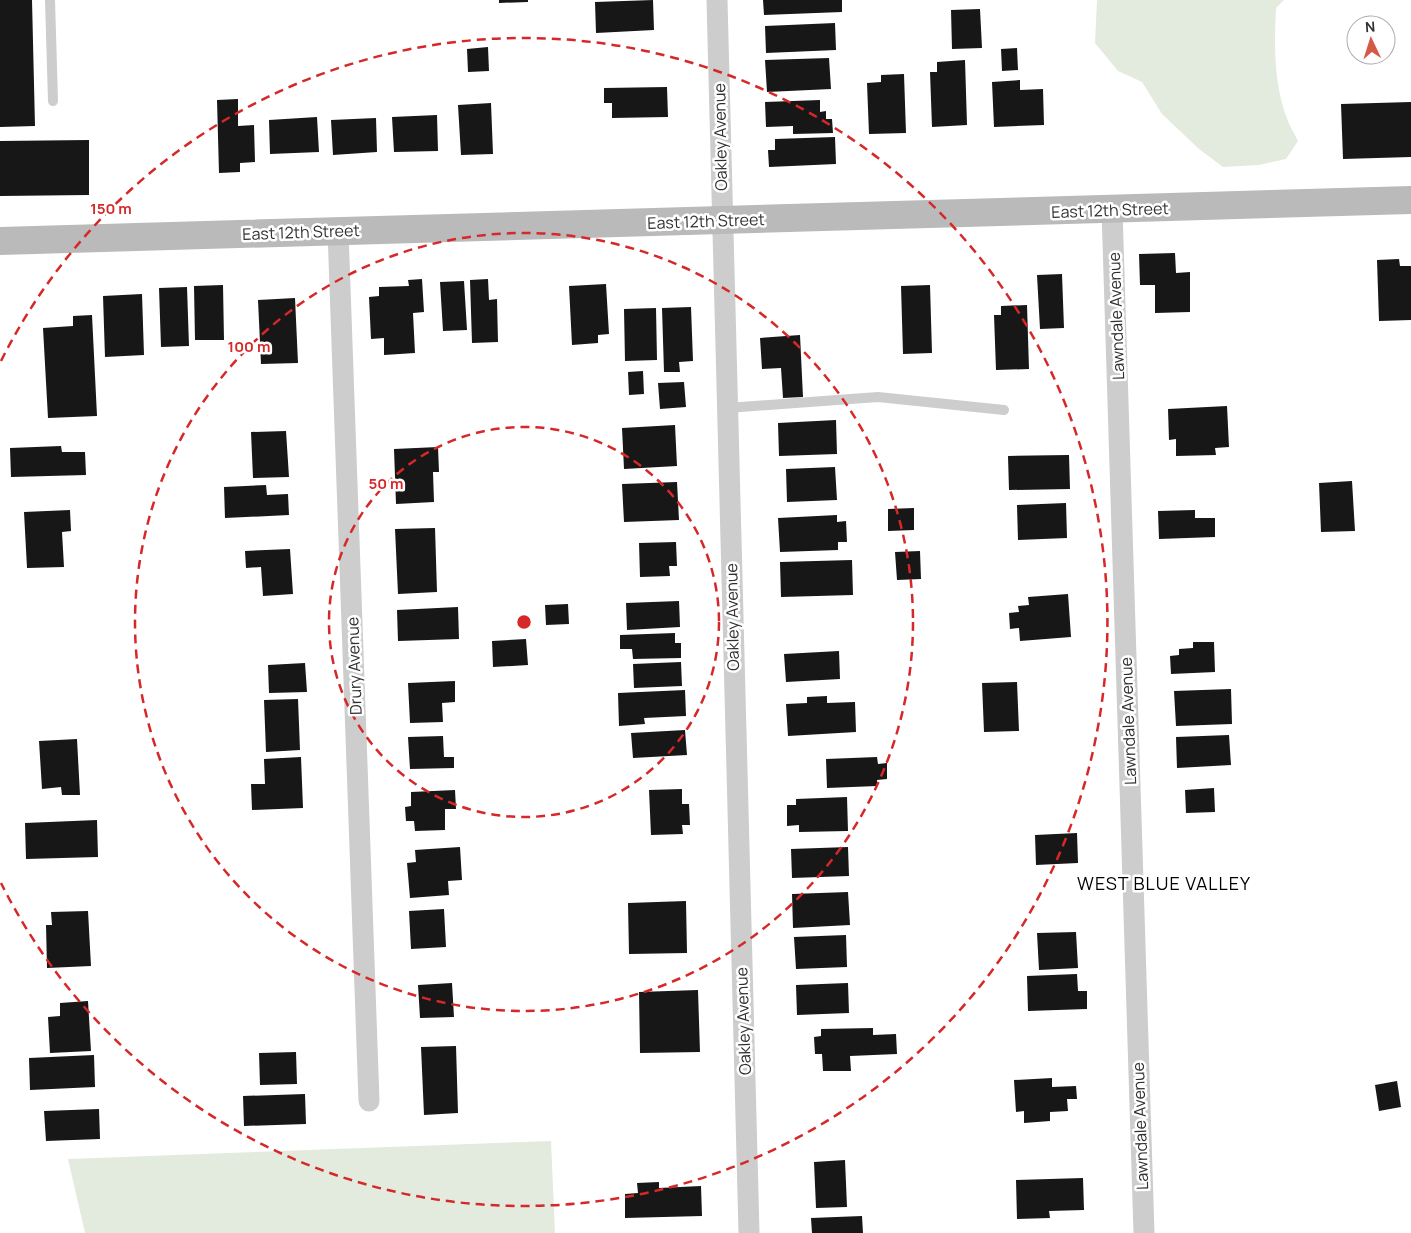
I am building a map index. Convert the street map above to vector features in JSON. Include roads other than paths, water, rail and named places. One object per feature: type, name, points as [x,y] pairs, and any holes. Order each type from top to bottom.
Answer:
[{"type":"street","name":"Oakley Avenue","points":[[717,0],[749,1233]]},
{"type":"street","name":"East 12th Street","points":[[0,241],[1411,200]]},
{"type":"street","name":"Lawndale Avenue","points":[[1112,210],[1144,1233]]},
{"type":"street","name":"Drury Avenue","points":[[338,231],[369,1100]]},
{"type":"lane","points":[[50,0],[53,101]]},
{"type":"lane","points":[[727,408],[878,397],[1004,410]]},
{"type":"district","name":"WEST BLUE VALLEY","points":[[1164,883]]}]
